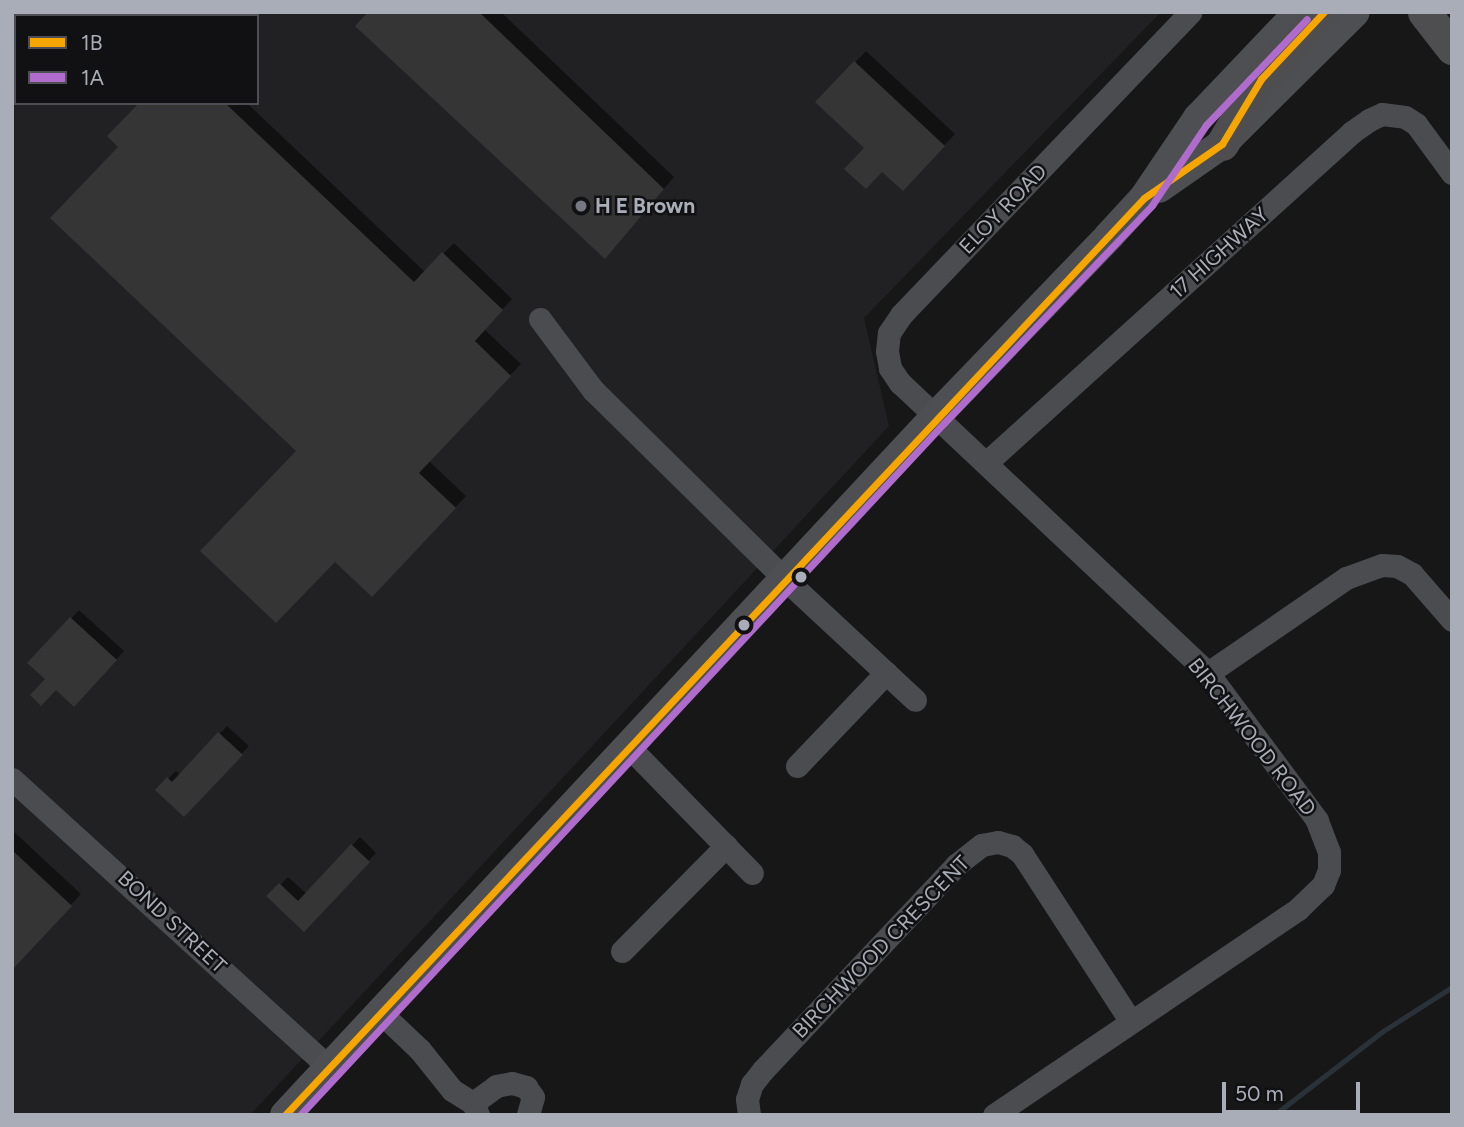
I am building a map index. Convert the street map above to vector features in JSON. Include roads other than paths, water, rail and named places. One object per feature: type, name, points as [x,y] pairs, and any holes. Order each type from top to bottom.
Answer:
[{"type":"highway","points":[[1222,145],[1261,79],[1324,12]]},
{"type":"highway","points":[[1424,12],[1452,48]]},
{"type":"main road","points":[[285,1115],[936,416],[1144,198],[1198,118],[1299,12]]},
{"type":"main road","points":[[1144,198],[1222,145],[1355,12]]},
{"type":"street","name":"ELOY ROAD","points":[[936,416],[900,383],[890,368],[887,351],[889,333],[901,315],[1191,12]]},
{"type":"street","name":"17 HIGHWAY","points":[[987,462],[1352,132],[1369,120],[1382,114],[1405,117],[1416,124],[1452,173]]},
{"type":"street","points":[[540,319],[593,390],[786,580],[915,701]]},
{"type":"street","name":"BIRCHWOOD ROAD","points":[[936,416],[1208,673],[1317,820],[1329,852],[1329,870],[1323,885],[1298,909],[994,1115]]},
{"type":"street","points":[[1208,673],[1346,578],[1382,565],[1397,566],[1412,574],[1452,620]]},
{"type":"street","points":[[797,766],[886,673]]},
{"type":"street","points":[[629,747],[752,873]]},
{"type":"street","name":"BOND STREET","points":[[12,779],[329,1067]]},
{"type":"street","name":"BIRCHWOOD CRESCENT","points":[[749,1115],[747,1099],[752,1084],[763,1070],[956,865],[982,845],[998,842],[1012,846],[1022,854],[1131,1021]]},
{"type":"street","points":[[622,951],[726,846]]},
{"type":"street","points":[[380,1012],[420,1050],[452,1090],[476,1109],[496,1086],[512,1083],[526,1087],[533,1097],[527,1115]]},
{"type":"waterway","points":[[1274,1115],[1383,1031],[1452,987]]},
{"type":"place","name":"H E Brown","points":[[581,206]]}]
